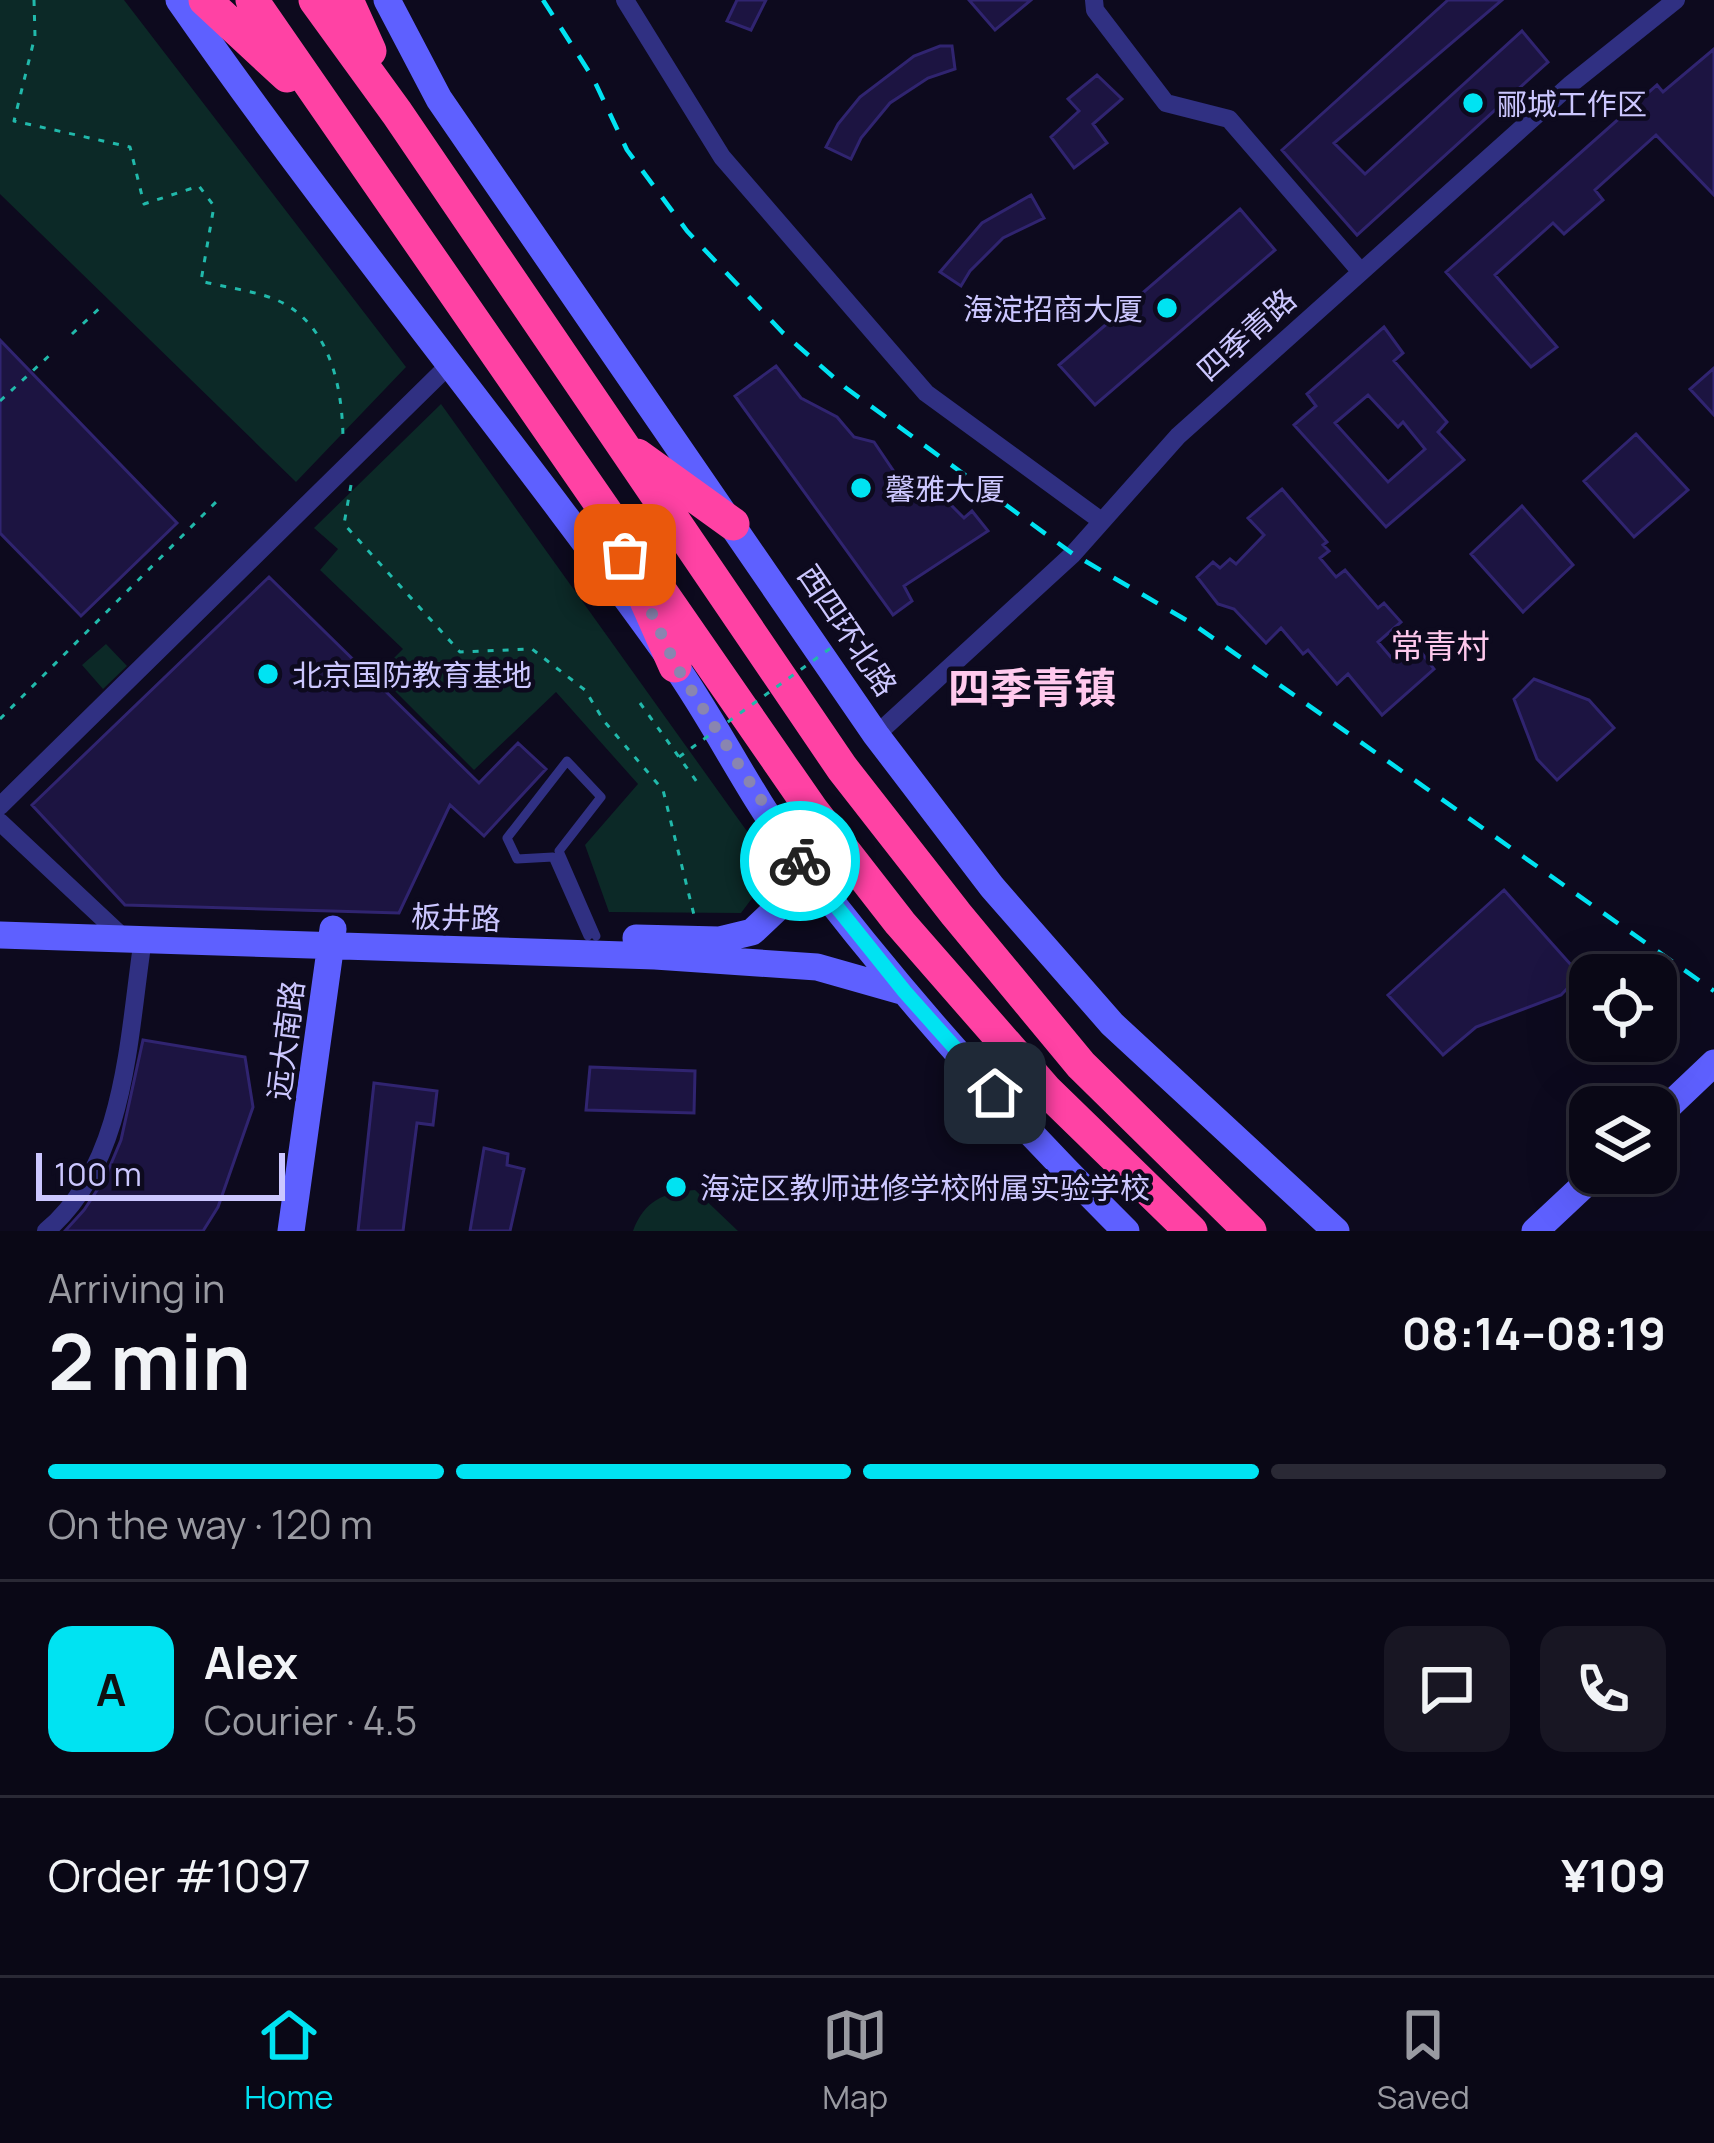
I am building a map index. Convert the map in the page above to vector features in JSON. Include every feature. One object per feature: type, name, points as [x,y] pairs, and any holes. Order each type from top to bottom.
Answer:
[{"type":"highway","points":[[205,0],[339,124]]},
{"type":"highway","points":[[252,0],[812,809],[900,922],[1046,1090],[1191,1231]]},
{"type":"highway","points":[[315,0],[397,113],[842,768],[1081,1065],[1250,1231]]},
{"type":"highway","points":[[347,0],[397,113]]},
{"type":"highway","points":[[617,441],[733,524]]},
{"type":"highway","points":[[608,518],[676,666]]},
{"type":"street","points":[[179,0],[265,124],[676,666],[793,852],[905,992],[1055,1161],[1126,1231]]},
{"type":"street","name":"西四环北路","points":[[387,0],[440,99],[876,735],[992,887],[1112,1024],[1336,1231]]},
{"type":"street","points":[[625,0],[722,157],[926,393],[1100,520]]},
{"type":"street","points":[[1094,0],[1096,10],[1166,103],[1229,119],[1361,272]]},
{"type":"street","name":"四季青路","points":[[876,735],[1073,554],[1178,436],[1570,84],[1676,0]]},
{"type":"street","points":[[0,806],[448,366]]},
{"type":"street","points":[[0,822],[126,933]]},
{"type":"street","points":[[0,935],[719,940],[752,932],[785,901],[793,852]]},
{"type":"street","points":[[0,919],[126,933]]},
{"type":"street","points":[[46,1231],[74,1201],[106,1140],[119,1095],[126,933]]},
{"type":"street","name":"板井路","points":[[332,937],[817,968],[905,992]]},
{"type":"street","name":"远大南路","points":[[291,1231],[332,937]]},
{"type":"street","points":[[1677,1098],[1714,1063]]},
{"type":"street","points":[[1535,1231],[1575,1194]]},
{"type":"lane","points":[[566,761],[601,797],[559,851],[592,936],[553,857],[517,859],[507,838],[566,761]]},
{"type":"path","points":[[34,0],[35,36],[14,122],[130,147],[144,204],[199,186],[214,206],[201,281],[284,303],[324,340],[343,407],[343,470],[352,482],[344,524],[460,652],[532,649],[585,690],[604,721],[664,790],[696,922]]},
{"type":"path","points":[[72,334],[104,304]]},
{"type":"path","points":[[0,401],[52,353]]},
{"type":"path","points":[[0,719],[219,499]]},
{"type":"path","points":[[819,600],[882,685]]},
{"type":"path","points":[[679,757],[846,637]]},
{"type":"path","points":[[640,703],[697,782]]},
{"type":"green space","points":[[0,0],[124,0],[406,367],[296,482],[0,194]]},
{"type":"green space","points":[[441,404],[774,869],[741,913],[609,912],[585,845],[638,784],[556,692],[474,770],[378,674],[403,649],[320,570],[338,549],[314,528]]},
{"type":"green space","points":[[106,644],[127,666],[103,689],[82,665]]},
{"type":"green space","points":[[695,1190],[738,1231],[633,1231],[656,1200]]},
{"type":"building","points":[[737,0],[766,0],[751,30],[727,21]]},
{"type":"building","points":[[969,0],[1031,0],[995,30]]},
{"type":"building","name":"郦城工作区","points":[[1448,0],[1502,0],[1334,143],[1365,174],[1522,31],[1548,62],[1357,235],[1282,150]]},
{"type":"building","points":[[952,46],[955,69],[928,78],[890,103],[861,138],[851,159],[826,147],[860,97],[914,56]]},
{"type":"building","points":[[1714,49],[1714,195],[1656,135],[1595,190],[1603,200],[1564,234],[1553,223],[1495,275],[1557,347],[1531,367],[1446,272],[1657,85],[1663,92]]},
{"type":"building","points":[[1097,75],[1122,99],[1093,124],[1107,143],[1074,168],[1051,137],[1079,111],[1068,99]]},
{"type":"building","points":[[1031,195],[1044,218],[1003,238],[961,286],[940,272],[982,223]]},
{"type":"building","name":"海淀招商大厦","points":[[1240,209],[1275,250],[1095,405],[1059,365]]},
{"type":"building","points":[[1384,327],[1403,353],[1394,361],[1447,422],[1438,432],[1464,460],[1386,527],[1294,425],[1316,406],[1307,394]],"holes":[[[1368,395],[1398,427],[1403,422],[1425,449],[1388,482],[1335,423]]]},
{"type":"building","points":[[0,340],[177,523],[81,616],[0,533]]},
{"type":"building","name":"馨雅大厦","points":[[776,366],[801,398],[837,417],[854,437],[874,442],[895,473],[948,502],[964,518],[972,511],[988,531],[904,586],[912,601],[893,615],[735,396]]},
{"type":"building","points":[[1714,368],[1714,415],[1690,389]]},
{"type":"building","points":[[1636,434],[1688,490],[1634,537],[1584,481]]},
{"type":"building","points":[[1282,489],[1327,542],[1323,545],[1329,551],[1320,558],[1336,577],[1345,570],[1378,608],[1384,603],[1401,622],[1378,642],[1395,662],[1415,644],[1434,669],[1382,715],[1348,674],[1337,684],[1281,628],[1266,643],[1234,609],[1218,604],[1197,577],[1213,562],[1220,568],[1230,559],[1236,564],[1264,535],[1248,518]]},
{"type":"building","points":[[1522,506],[1573,565],[1523,612],[1471,554]]},
{"type":"building","name":"北京国防教育基地","points":[[269,577],[479,783],[518,743],[546,769],[484,836],[450,805],[399,913],[125,905],[32,805]]},
{"type":"building","points":[[1534,679],[1589,700],[1614,728],[1557,780],[1537,759],[1514,699]]},
{"type":"building","points":[[1504,890],[1569,963],[1569,987],[1561,995],[1476,1027],[1443,1055],[1388,995]]},
{"type":"building","points":[[143,1040],[245,1057],[253,1107],[218,1207],[203,1231],[65,1231],[105,1178],[121,1140]]},
{"type":"building","points":[[590,1067],[695,1071],[694,1113],[586,1110]]},
{"type":"building","points":[[374,1083],[437,1091],[433,1125],[417,1123],[403,1231],[358,1231]]},
{"type":"building","points":[[484,1148],[508,1154],[507,1165],[524,1169],[510,1231],[470,1231]]},
{"type":"railway","points":[[543,0],[593,78],[627,150],[687,231],[783,333],[846,388],[1073,554],[1193,624],[1714,991]]},
{"type":"way so far","points":[[625,555],[676,666],[800,861]]},
{"type":"place","name":"郦城工作区","points":[[1473,103]]},
{"type":"place","name":"海淀招商大厦","points":[[1167,308]]},
{"type":"place","name":"馨雅大厦","points":[[861,488]]},
{"type":"place","name":"北京国防教育基地","points":[[268,674]]},
{"type":"place","name":"海淀区教师进修学校附属实验学校","points":[[676,1187]]},
{"type":"district","name":"常青村","points":[[1440,645]]},
{"type":"district","name":"四季青镇","points":[[1032,687]]},
{"type":"route","points":[[800,861],[905,992],[995,1093]]}]
